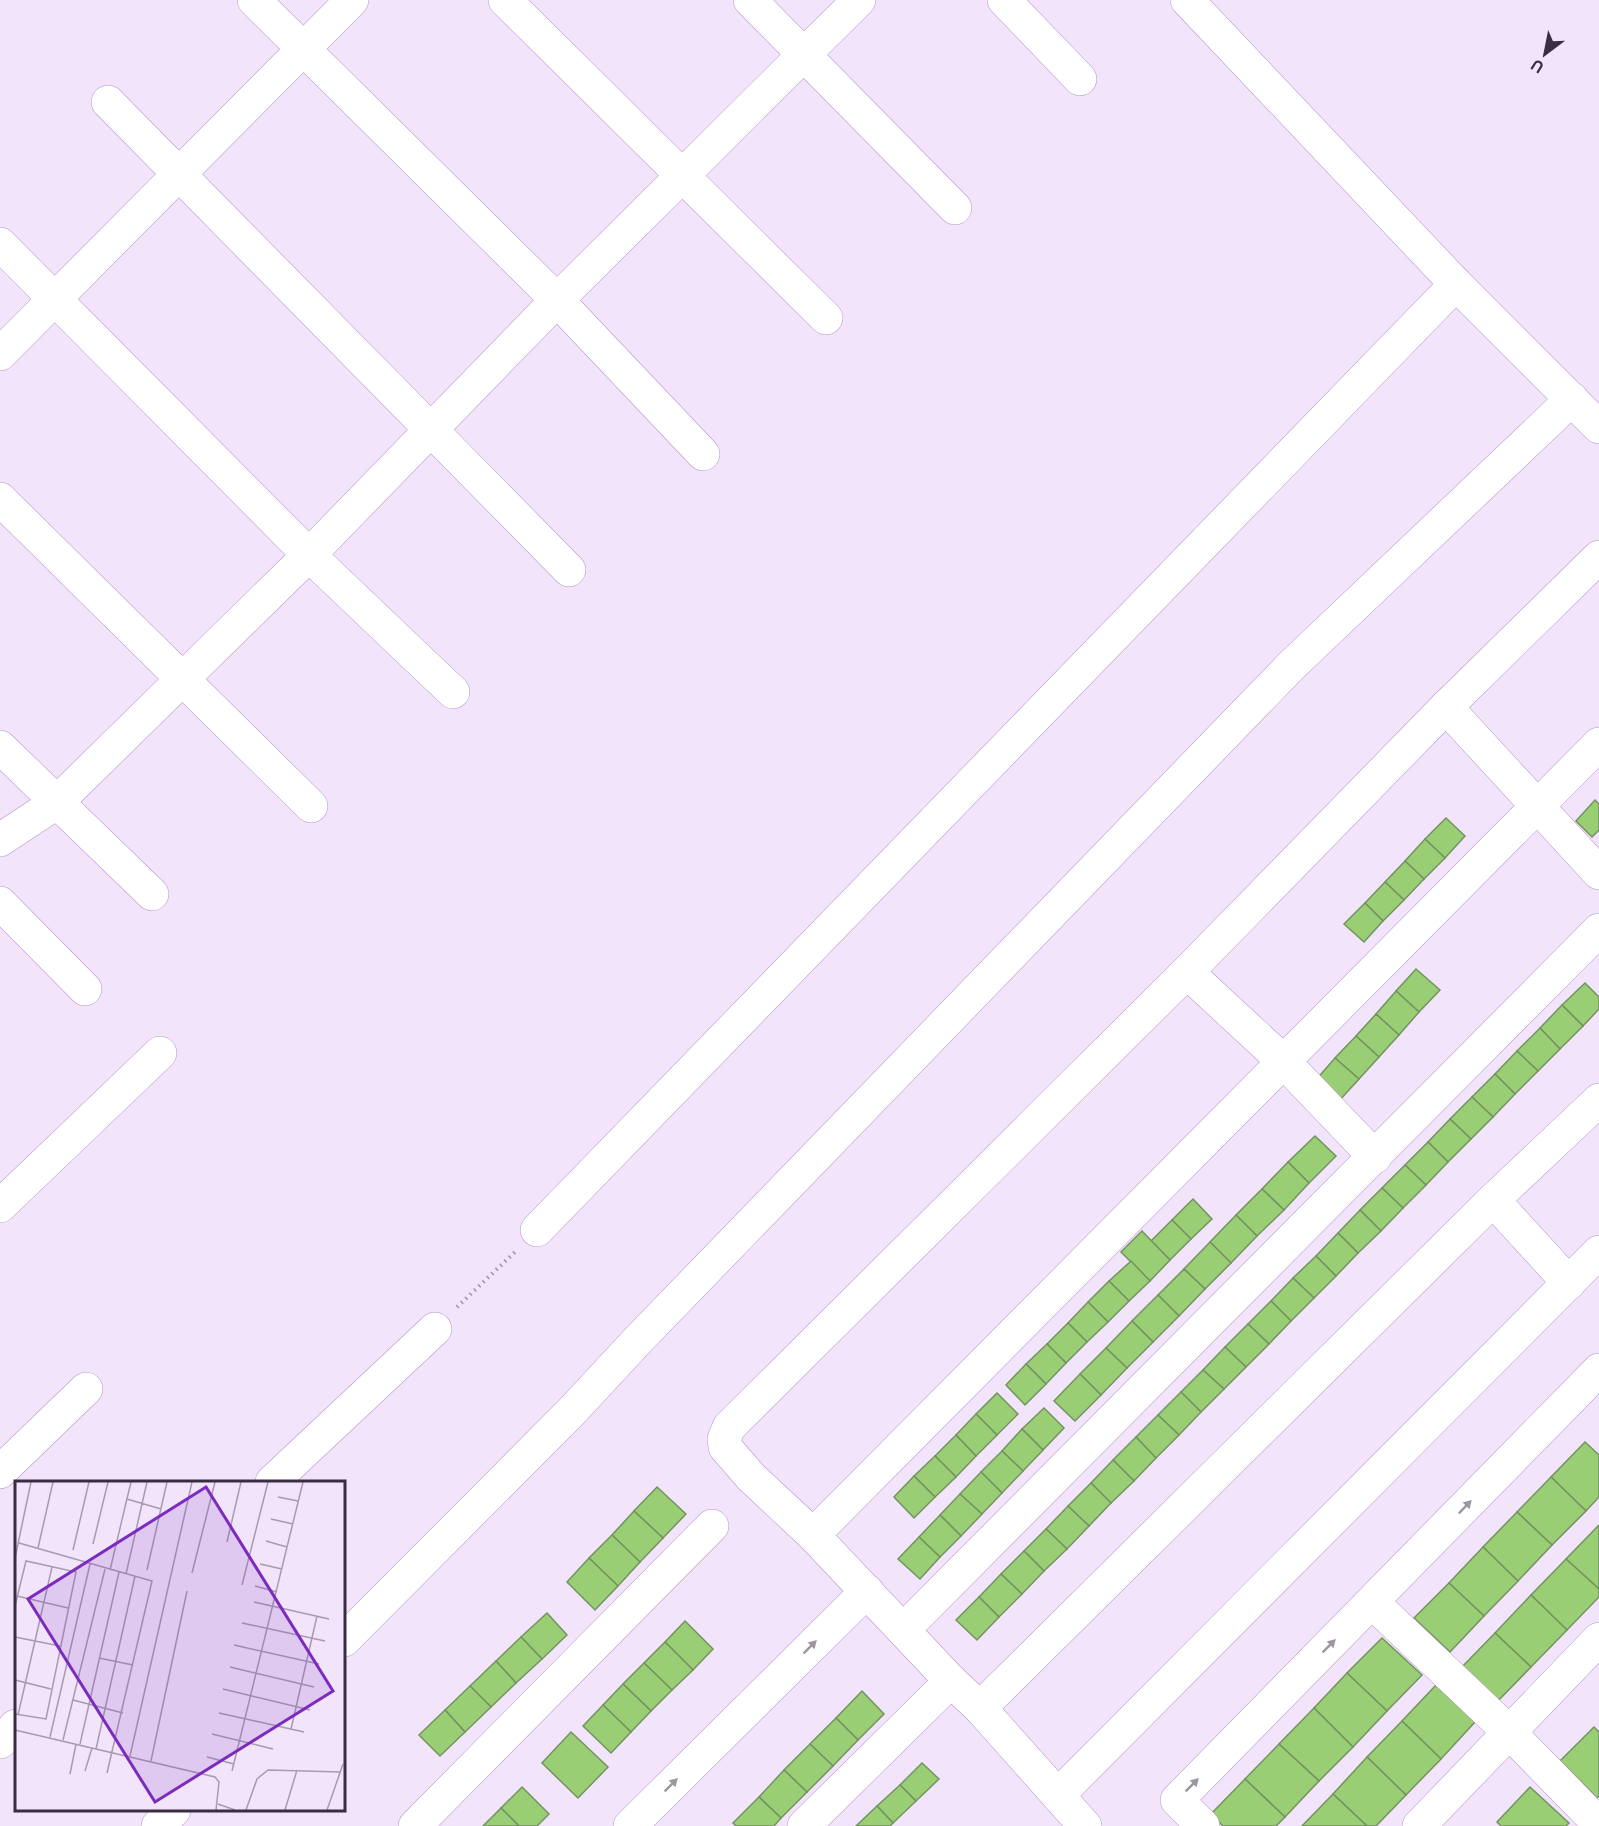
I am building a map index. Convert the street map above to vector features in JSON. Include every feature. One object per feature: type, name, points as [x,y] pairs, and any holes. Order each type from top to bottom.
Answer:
[{"type":"street","points":[[254,0],[557,300],[703,454]]},
{"type":"street","points":[[0,354],[352,0]]},
{"type":"street","points":[[505,0],[826,318]]},
{"type":"street","points":[[750,0],[955,208]]},
{"type":"street","points":[[0,840],[56,803],[309,555],[557,300],[859,0]]},
{"type":"street","points":[[1004,0],[1080,79]]},
{"type":"street","points":[[1186,0],[1456,284],[1599,427]]},
{"type":"street","points":[[108,102],[569,570]]},
{"type":"street","points":[[0,243],[309,555],[453,692]]},
{"type":"street","points":[[537,1230],[1456,284]]},
{"type":"street","points":[[345,1639],[573,1410],[646,1331],[1292,666],[1572,399]]},
{"type":"street","points":[[0,498],[311,806]]},
{"type":"street","points":[[1085,1826],[1059,1794],[980,1708],[951,1681],[813,1535],[751,1477],[728,1450],[724,1439],[729,1427],[1187,972],[1446,707],[1599,557]]},
{"type":"street","points":[[1446,707],[1599,873]]},
{"type":"street","points":[[813,1535],[1599,744]]},
{"type":"street","points":[[0,747],[152,894]]},
{"type":"street","points":[[0,903],[84,989]]},
{"type":"street","points":[[903,1630],[1599,930]]},
{"type":"street","points":[[1187,972],[1284,1062],[1374,1157]]},
{"type":"street","points":[[0,1206],[160,1053]]},
{"type":"street","points":[[980,1708],[1493,1200],[1599,1100]]},
{"type":"street","points":[[1493,1200],[1569,1283]]},
{"type":"street","points":[[1059,1794],[1599,1252]]},
{"type":"street","points":[[273,1481],[435,1329]]},
{"type":"street","points":[[1203,1826],[1177,1800],[1372,1602],[1593,1388]]},
{"type":"street","points":[[0,1472],[86,1389]]},
{"type":"street","points":[[415,1826],[712,1526]]},
{"type":"street","points":[[630,1826],[867,1591]]},
{"type":"street","points":[[1372,1602],[1509,1732],[1599,1824]]},
{"type":"street","points":[[1419,1826],[1599,1640]]},
{"type":"street","points":[[804,1826],[951,1681]]},
{"type":"street","points":[[0,1742],[15,1727]]},
{"type":"street","points":[[158,1826],[172,1811]]},
{"type":"path","points":[[435,1329],[537,1230]]},
{"type":"building","points":[[1595,800],[1599,804],[1599,830],[1592,837],[1576,821]]},
{"type":"building","points":[[1446,818],[1465,836],[1445,858],[1425,839]]},
{"type":"building","points":[[1425,839],[1445,858],[1424,879],[1405,861]]},
{"type":"building","points":[[1405,861],[1424,879],[1404,900],[1385,882]]},
{"type":"building","points":[[1385,882],[1404,900],[1383,921],[1365,903]]},
{"type":"building","points":[[1365,903],[1383,921],[1364,942],[1344,924]]},
{"type":"building","points":[[1416,969],[1440,990],[1419,1012],[1396,991]]},
{"type":"building","points":[[1585,983],[1599,997],[1599,1009],[1583,1026],[1562,1005]]},
{"type":"building","points":[[1396,991],[1419,1012],[1399,1035],[1376,1014]]},
{"type":"building","points":[[1562,1005],[1583,1026],[1560,1049],[1540,1028]]},
{"type":"building","points":[[1376,1014],[1399,1035],[1379,1057],[1356,1036]]},
{"type":"building","points":[[1540,1028],[1560,1049],[1538,1071],[1517,1051]]},
{"type":"building","points":[[1356,1036],[1379,1057],[1359,1079],[1335,1058]]},
{"type":"building","points":[[1517,1051],[1538,1071],[1515,1094],[1495,1074]]},
{"type":"building","points":[[1335,1058],[1359,1079],[1338,1102],[1315,1081]]},
{"type":"building","points":[[1495,1074],[1515,1094],[1493,1117],[1472,1097]]},
{"type":"building","points":[[1472,1097],[1493,1117],[1471,1139],[1450,1119]]},
{"type":"building","points":[[1450,1119],[1471,1139],[1448,1162],[1428,1142]]},
{"type":"building","points":[[1315,1136],[1336,1156],[1309,1183],[1288,1162]]},
{"type":"building","points":[[1428,1142],[1448,1162],[1426,1185],[1405,1165]]},
{"type":"building","points":[[1288,1162],[1309,1183],[1284,1210],[1262,1189]]},
{"type":"building","points":[[1405,1165],[1426,1185],[1403,1208],[1382,1188]]},
{"type":"building","points":[[1382,1188],[1403,1208],[1381,1231],[1360,1210]]},
{"type":"building","points":[[1262,1189],[1284,1210],[1257,1236],[1236,1215]]},
{"type":"building","points":[[1193,1199],[1212,1219],[1191,1239],[1172,1220]]},
{"type":"building","points":[[1360,1210],[1381,1231],[1358,1253],[1338,1233]]},
{"type":"building","points":[[1236,1215],[1257,1236],[1231,1263],[1210,1242]]},
{"type":"building","points":[[1172,1220],[1191,1239],[1170,1260],[1151,1241]]},
{"type":"building","points":[[1142,1231],[1170,1260],[1150,1281],[1121,1252]]},
{"type":"building","points":[[1338,1233],[1358,1253],[1336,1276],[1316,1256]]},
{"type":"building","points":[[1210,1242],[1231,1263],[1205,1289],[1184,1269]]},
{"type":"building","points":[[1316,1256],[1336,1276],[1314,1298],[1293,1278]]},
{"type":"building","points":[[1131,1261],[1150,1281],[1129,1301],[1109,1281]]},
{"type":"building","points":[[1184,1269],[1205,1289],[1179,1316],[1158,1295]]},
{"type":"building","points":[[1293,1278],[1314,1298],[1291,1321],[1271,1301]]},
{"type":"building","points":[[1109,1281],[1129,1301],[1108,1322],[1088,1302]]},
{"type":"building","points":[[1158,1295],[1179,1316],[1153,1342],[1132,1321]]},
{"type":"building","points":[[1271,1301],[1291,1321],[1269,1344],[1248,1324]]},
{"type":"building","points":[[1088,1302],[1108,1322],[1087,1342],[1068,1323]]},
{"type":"building","points":[[1132,1321],[1153,1342],[1127,1368],[1106,1348]]},
{"type":"building","points":[[1068,1323],[1087,1342],[1066,1363],[1047,1344]]},
{"type":"building","points":[[1248,1324],[1269,1344],[1246,1367],[1225,1347]]},
{"type":"building","points":[[1047,1344],[1066,1363],[1046,1384],[1026,1364]]},
{"type":"building","points":[[1225,1347],[1246,1367],[1224,1389],[1203,1370]]},
{"type":"building","points":[[1106,1348],[1127,1368],[1101,1395],[1080,1374]]},
{"type":"building","points":[[1026,1364],[1046,1384],[1025,1405],[1006,1385]]},
{"type":"building","points":[[1203,1370],[1224,1389],[1201,1412],[1181,1392]]},
{"type":"building","points":[[1080,1374],[1101,1395],[1075,1421],[1054,1401]]},
{"type":"building","points":[[1181,1392],[1201,1412],[1179,1435],[1158,1415]]},
{"type":"building","points":[[997,1393],[1018,1414],[997,1435],[976,1414]]},
{"type":"building","points":[[1044,1408],[1064,1428],[1043,1450],[1022,1429]]},
{"type":"building","points":[[976,1414],[997,1435],[976,1456],[956,1435]]},
{"type":"building","points":[[1158,1415],[1179,1435],[1156,1458],[1136,1437]]},
{"type":"building","points":[[1022,1429],[1043,1450],[1023,1471],[1002,1451]]},
{"type":"building","points":[[956,1435],[976,1456],[956,1477],[935,1456]]},
{"type":"building","points":[[1136,1437],[1156,1458],[1134,1481],[1113,1460]]},
{"type":"building","points":[[1585,1442],[1599,1455],[1599,1497],[1586,1511],[1551,1477]]},
{"type":"building","points":[[1002,1451],[1023,1471],[1002,1493],[981,1472]]},
{"type":"building","points":[[935,1456],[956,1477],[935,1497],[914,1476]]},
{"type":"building","points":[[1113,1460],[1134,1481],[1111,1503],[1091,1483]]},
{"type":"building","points":[[981,1472],[1002,1493],[982,1514],[960,1494]]},
{"type":"building","points":[[914,1476],[935,1497],[914,1518],[894,1497]]},
{"type":"building","points":[[1551,1477],[1586,1511],[1552,1545],[1517,1512]]},
{"type":"building","points":[[1091,1483],[1111,1503],[1089,1526],[1068,1506]]},
{"type":"building","points":[[657,1487],[686,1514],[663,1538],[634,1511]]},
{"type":"building","points":[[960,1494],[982,1514],[961,1536],[940,1515]]},
{"type":"building","points":[[1068,1506],[1089,1526],[1067,1549],[1046,1529]]},
{"type":"building","points":[[634,1511],[663,1538],[640,1562],[612,1535]]},
{"type":"building","points":[[1517,1512],[1552,1545],[1518,1581],[1483,1547]]},
{"type":"building","points":[[940,1515],[961,1536],[940,1557],[919,1537]]},
{"type":"building","points":[[1599,1525],[1599,1589],[1566,1559]]},
{"type":"building","points":[[1046,1529],[1067,1549],[1044,1571],[1024,1551]]},
{"type":"building","points":[[612,1535],[640,1562],[618,1586],[589,1558]]},
{"type":"building","points":[[919,1537],[940,1557],[920,1579],[898,1559]]},
{"type":"building","points":[[1483,1547],[1518,1581],[1484,1616],[1449,1583]]},
{"type":"building","points":[[1024,1551],[1044,1571],[1022,1594],[1001,1574]]},
{"type":"building","points":[[589,1558],[618,1586],[595,1610],[567,1582]]},
{"type":"building","points":[[1566,1559],[1599,1589],[1599,1597],[1567,1630],[1531,1595]]},
{"type":"building","points":[[1001,1574],[1022,1594],[999,1617],[979,1597]]},
{"type":"building","points":[[1449,1583],[1484,1616],[1450,1652],[1414,1618]]},
{"type":"building","points":[[1531,1595],[1567,1630],[1531,1667],[1495,1633]]},
{"type":"building","points":[[979,1597],[999,1617],[977,1640],[956,1620]]},
{"type":"building","points":[[547,1613],[567,1635],[542,1659],[521,1637]]},
{"type":"building","points":[[685,1621],[713,1649],[693,1670],[665,1642]]},
{"type":"building","points":[[1495,1633],[1531,1667],[1496,1703],[1460,1669]]},
{"type":"building","points":[[521,1637],[542,1659],[516,1683],[496,1661]]},
{"type":"building","points":[[1382,1638],[1422,1675],[1387,1711],[1347,1673]]},
{"type":"building","points":[[665,1642],[693,1670],[672,1690],[644,1663]]},
{"type":"building","points":[[496,1661],[516,1683],[491,1707],[470,1686]]},
{"type":"building","points":[[644,1663],[672,1690],[651,1711],[623,1684]]},
{"type":"building","points":[[1347,1673],[1387,1711],[1353,1747],[1314,1708]]},
{"type":"building","points":[[623,1684],[651,1711],[631,1732],[603,1705]]},
{"type":"building","points":[[1436,1685],[1475,1722],[1441,1759],[1402,1721]]},
{"type":"building","points":[[470,1686],[491,1707],[465,1732],[445,1710]]},
{"type":"building","points":[[862,1691],[884,1714],[858,1740],[836,1718]]},
{"type":"building","points":[[603,1705],[631,1732],[611,1753],[583,1726]]},
{"type":"building","points":[[1314,1708],[1353,1747],[1319,1781],[1279,1744]]},
{"type":"building","points":[[445,1710],[465,1732],[440,1756],[419,1735]]},
{"type":"building","points":[[836,1718],[858,1740],[833,1766],[810,1744]]},
{"type":"building","points":[[1402,1721],[1441,1759],[1406,1795],[1367,1757]]},
{"type":"building","points":[[1594,1727],[1599,1732],[1599,1796],[1597,1798],[1560,1761]]},
{"type":"building","points":[[571,1732],[608,1767],[578,1798],[542,1763]]},
{"type":"building","points":[[810,1744],[833,1766],[807,1792],[784,1770]]},
{"type":"building","points":[[1279,1744],[1319,1781],[1285,1817],[1245,1779]]},
{"type":"building","points":[[1367,1757],[1406,1795],[1376,1826],[1367,1826],[1333,1794]]},
{"type":"building","points":[[922,1763],[939,1779],[916,1801],[900,1785]]},
{"type":"building","points":[[784,1770],[807,1792],[781,1818],[759,1797]]},
{"type":"building","points":[[1245,1779],[1285,1817],[1276,1826],[1223,1826],[1211,1814]]},
{"type":"building","points":[[900,1785],[916,1801],[893,1823],[877,1806]]},
{"type":"building","points":[[522,1787],[549,1814],[537,1826],[519,1826],[501,1808]]},
{"type":"building","points":[[1530,1787],[1569,1823],[1566,1826],[1501,1826],[1497,1822]]},
{"type":"building","points":[[1333,1794],[1367,1826],[1302,1826]]},
{"type":"building","points":[[759,1797],[781,1818],[774,1826],[736,1826],[733,1823]]},
{"type":"building","points":[[877,1806],[893,1823],[890,1826],[856,1826]]},
{"type":"building","points":[[501,1808],[519,1826],[483,1826]]}]
